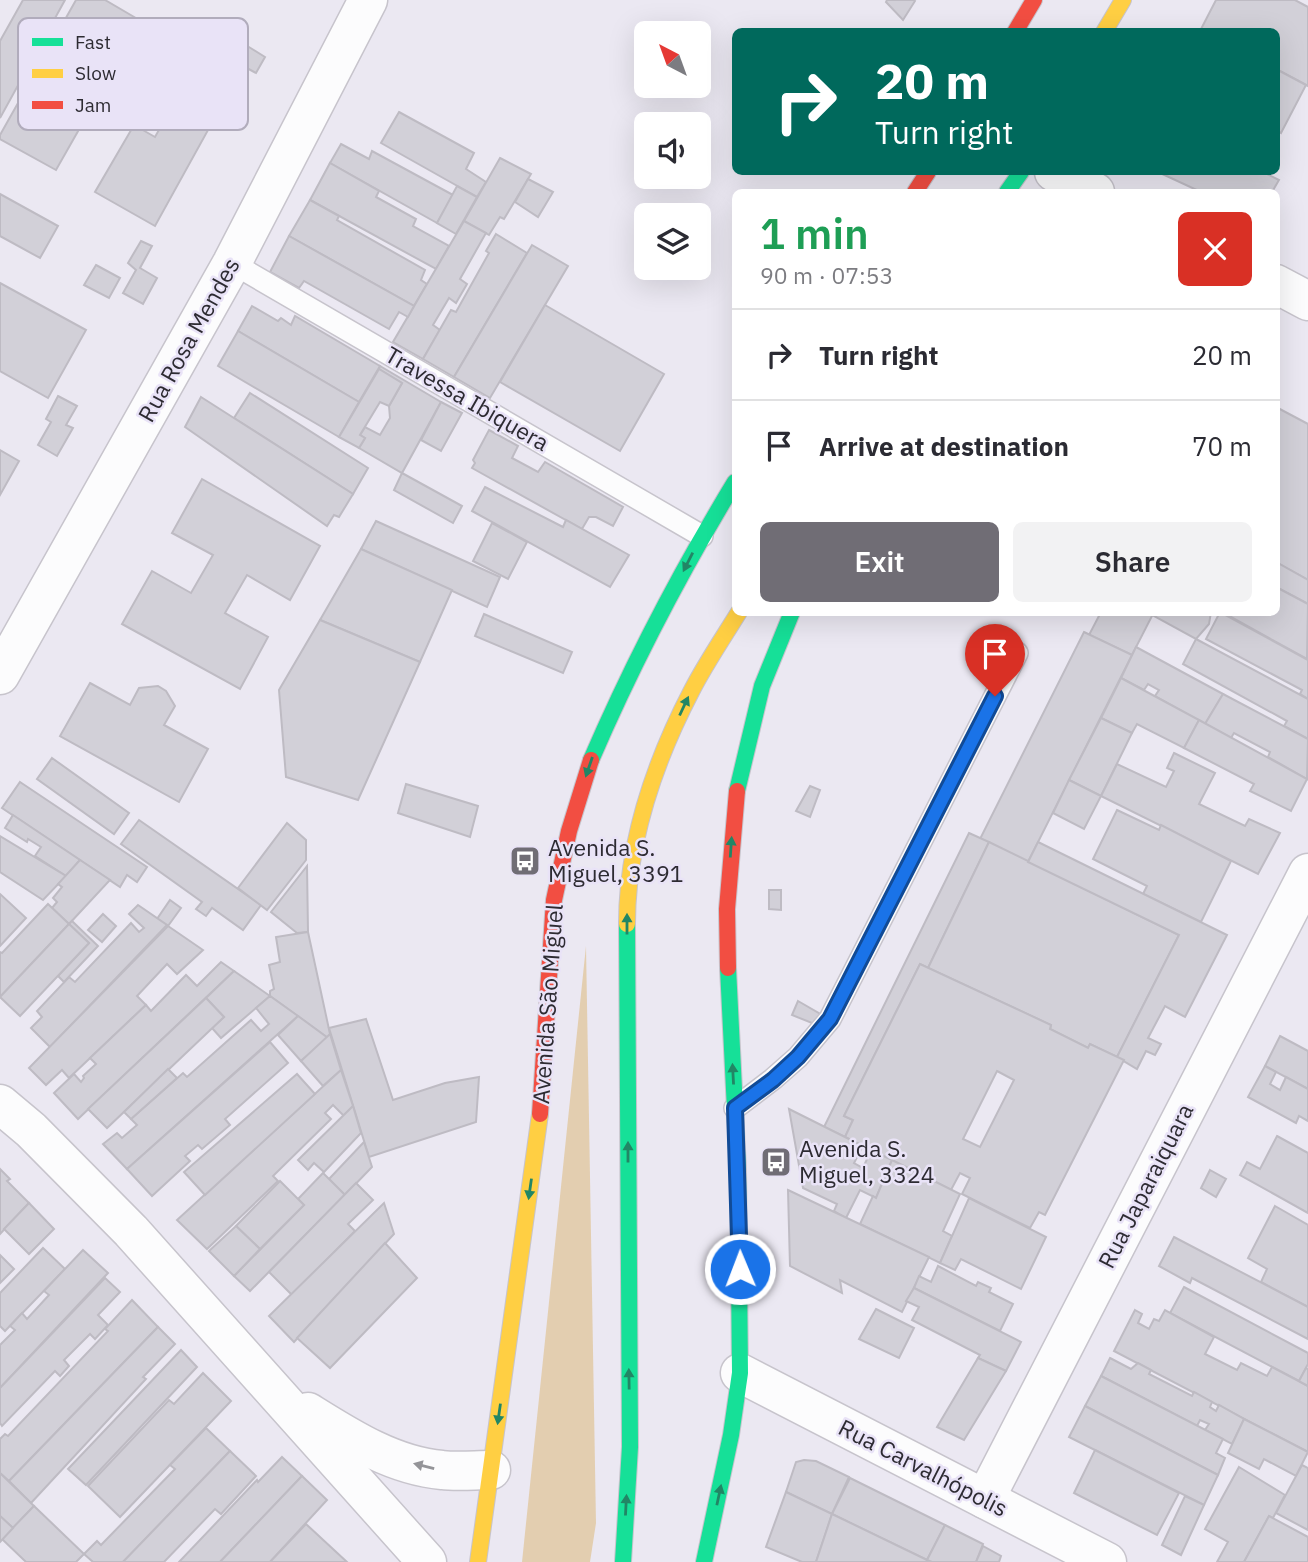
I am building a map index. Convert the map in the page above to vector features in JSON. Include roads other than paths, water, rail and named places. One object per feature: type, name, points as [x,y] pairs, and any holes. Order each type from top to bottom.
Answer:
[{"type":"main road","points":[[1017,28],[1034,0]]},
{"type":"main road","points":[[1106,28],[1122,0]]},
{"type":"main road","name":"Avenida São Miguel","points":[[478,1562],[540,1121],[554,900],[569,831],[589,764],[611,713],[702,536],[732,487]]},
{"type":"main road","points":[[623,1562],[630,1447],[627,890],[647,798],[668,741],[692,688],[737,616]]},
{"type":"main road","points":[[704,1562],[731,1435],[740,1373],[741,1280],[727,909],[731,843],[738,780],[762,686],[790,616]]},
{"type":"street","name":"Rua Rosa Mendes","points":[[0,675],[232,263],[368,0]]},
{"type":"street","points":[[1060,175],[1089,189]]},
{"type":"street","points":[[1280,286],[1308,301]]},
{"type":"street","name":"Rua Japaraiquara","points":[[985,1499],[1308,873]]},
{"type":"street","points":[[0,1104],[30,1130],[131,1231],[427,1562]]},
{"type":"street","name":"Rua Carvalhópolis","points":[[740,1373],[1107,1562]]},
{"type":"street","points":[[271,1388],[337,1430],[388,1457],[440,1470],[491,1470]]},
{"type":"lane","name":"Travessa Ibiquera","points":[[232,263],[702,536]]},
{"type":"lane","points":[[735,1108],[773,1080],[798,1057],[830,1019],[1017,653]]},
{"type":"place","name":"Avenida S. Miguel, 3391","points":[[525,861]]},
{"type":"place","name":"Avenida S. Miguel, 3324","points":[[776,1162]]}]
